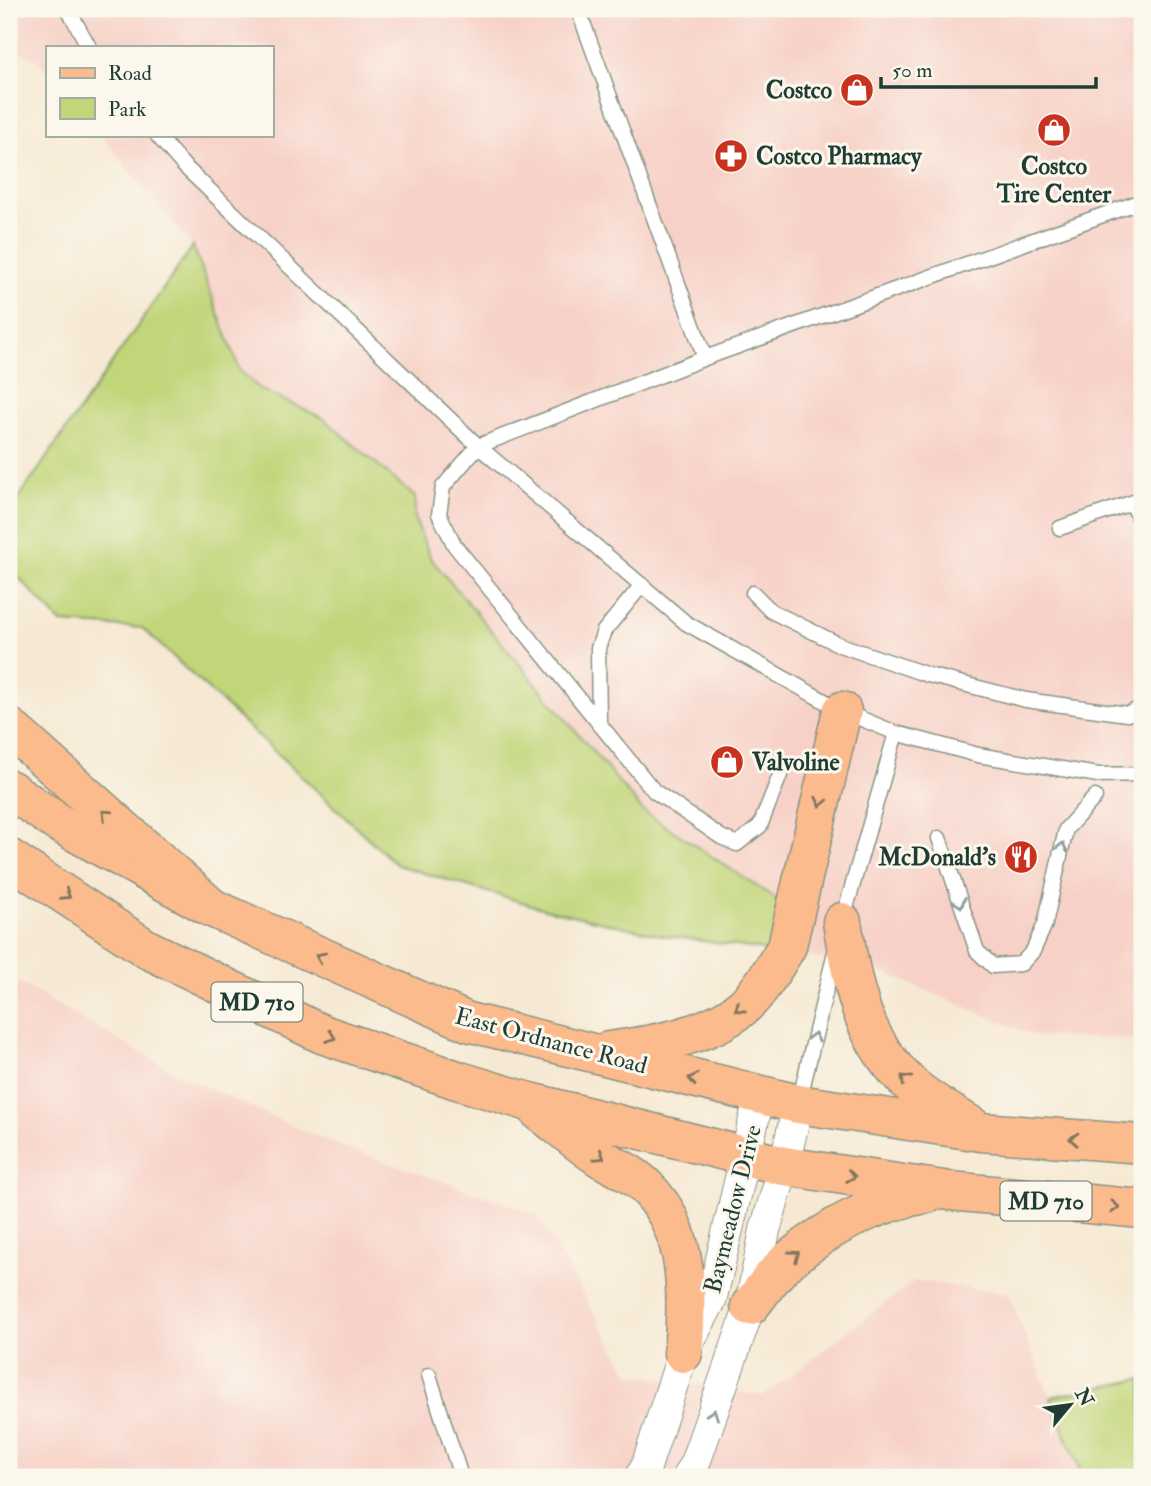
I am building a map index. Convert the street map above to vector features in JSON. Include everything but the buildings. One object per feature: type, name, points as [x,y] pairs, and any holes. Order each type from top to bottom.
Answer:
[{"type":"main road","points":[[589,1054],[651,1045],[691,1035],[721,1021],[748,1002],[771,973],[788,946],[842,711]]},
{"type":"main road","points":[[9,727],[212,908]]},
{"type":"main road","name":"East Ordnance Road","points":[[9,789],[57,822],[212,908],[468,1022],[798,1104],[981,1132],[1142,1144]]},
{"type":"main road","name":"MD 710","points":[[9,858],[147,949],[322,1034],[526,1101],[784,1166],[950,1191],[1142,1209]]},
{"type":"main road","points":[[842,922],[854,992],[867,1027],[886,1058],[911,1086],[981,1132]]},
{"type":"main road","points":[[526,1101],[598,1157],[626,1171],[647,1187],[661,1204],[675,1233],[686,1287],[682,1353]]},
{"type":"main road","points":[[750,1306],[787,1261],[828,1232],[871,1208],[907,1197],[950,1191]]},
{"type":"street","name":"Baymeadow Drive","points":[[640,1477],[646,1467],[682,1353],[711,1301],[760,1094]]},
{"type":"street","name":"Baymeadow Drive","points":[[687,1477],[695,1463],[750,1306],[765,1230],[784,1166],[798,1104]]},
{"type":"lane","points":[[68,9],[88,46]]},
{"type":"lane","points":[[578,9],[705,358]]},
{"type":"lane","points":[[158,136],[183,165],[478,446],[686,623],[842,711],[896,733],[978,755],[1098,775],[1142,774]]},
{"type":"lane","points":[[782,770],[760,826],[737,844],[721,837],[654,791],[455,545],[439,514],[443,487],[478,446],[705,358],[1142,201]]},
{"type":"lane","points":[[1060,528],[1137,501],[1142,530]]},
{"type":"lane","points":[[599,724],[598,648],[604,631],[642,585]]},
{"type":"lane","points":[[752,593],[771,611],[840,645],[928,675],[1026,700],[1127,714],[1142,708]]},
{"type":"lane","points":[[798,1104],[842,922],[896,733]]},
{"type":"lane","points":[[939,838],[977,951],[993,966],[1021,964],[1033,951],[1045,924],[1066,829],[1095,797]]},
{"type":"lane","points":[[429,1374],[461,1477]]},
{"type":"shaded area","points":[[9,9],[1142,9],[1142,1040],[1035,1036],[868,966],[770,951],[782,903],[643,811],[431,559],[415,520],[323,418],[261,390],[240,371],[193,246],[101,136],[273,136],[273,46],[46,46],[46,71],[37,60],[9,47]]},
{"type":"shaded area","points":[[9,977],[181,1076],[329,1142],[536,1214],[629,1373],[764,1396],[914,1281],[1008,1293],[1083,1477],[9,1477]]},
{"type":"green space","points":[[193,246],[240,371],[261,390],[323,418],[415,497],[415,520],[431,559],[643,811],[782,903],[770,951],[661,935],[545,909],[397,865],[142,628],[61,623],[9,567],[9,512]]},
{"type":"green space","points":[[1142,1379],[1142,1477],[1083,1477],[1050,1397]]},
{"type":"place","name":"Costco","points":[[857,90]]},
{"type":"place","name":"Costco Tire Center","points":[[1054,130]]},
{"type":"place","name":"Costco Pharmacy","points":[[731,156]]},
{"type":"place","name":"Valvoline","points":[[727,762]]},
{"type":"place","name":"McDonald's","points":[[1021,857]]}]
